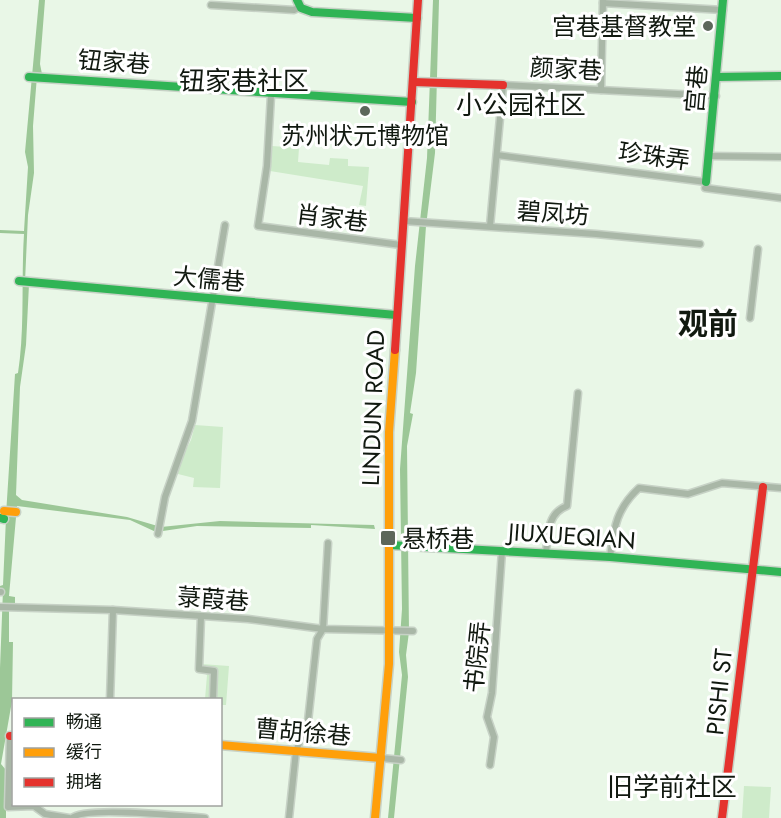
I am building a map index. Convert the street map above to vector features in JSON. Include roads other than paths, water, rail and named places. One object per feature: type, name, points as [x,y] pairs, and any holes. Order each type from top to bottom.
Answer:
[{"type":"street","name":"LINDUN ROAD","points":[[375,818],[390,631],[394,545],[388,454],[418,0]]},
{"type":"street","name":"宫巷","points":[[705,185],[718,77],[723,0]]},
{"type":"street","points":[[601,90],[603,2],[723,10]]},
{"type":"street","points":[[211,5],[294,10],[298,4],[317,13],[417,18]]},
{"type":"street","points":[[718,77],[781,75]]},
{"type":"street","name":"钮家巷","points":[[33,77],[128,82],[271,95],[412,102]]},
{"type":"street","name":"颜家巷","points":[[413,82],[716,96]]},
{"type":"street","points":[[490,226],[502,85]]},
{"type":"street","name":"肖家巷","points":[[271,95],[267,166],[258,226],[401,245]]},
{"type":"street","name":"珍珠弄","points":[[497,155],[597,166],[781,198]]},
{"type":"street","points":[[709,156],[781,158]]},
{"type":"street","name":"碧凤坊","points":[[403,221],[700,244]]},
{"type":"street","points":[[158,531],[173,473],[191,429],[225,225]]},
{"type":"street","points":[[750,318],[758,249]]},
{"type":"street","name":"大儒巷","points":[[21,281],[396,315]]},
{"type":"street","points":[[546,553],[549,524],[559,509],[567,506],[578,393]]},
{"type":"street","points":[[609,557],[615,525],[625,502],[639,488],[688,494],[722,483],[781,488]]},
{"type":"street","name":"PISHI ST","points":[[722,818],[763,487]]},
{"type":"street","points":[[3,515],[16,512]]},
{"type":"street","points":[[289,818],[296,751],[308,721],[317,639],[323,629],[328,543]]},
{"type":"street","name":"JIUXUEQIAN","points":[[394,545],[609,557],[781,572]]},
{"type":"street","name":"书院弄","points":[[490,765],[494,737],[488,717],[492,693],[502,551]]},
{"type":"street","name":"菉葭巷","points":[[1,607],[113,610],[248,619],[323,629],[412,631]]},
{"type":"street","points":[[110,698],[113,610]]},
{"type":"street","points":[[201,616],[199,669],[214,671],[213,698]]},
{"type":"street","points":[[12,736],[8,807],[34,806],[45,814],[70,818],[80,813],[103,812],[205,818]]},
{"type":"street","name":"曹胡徐巷","points":[[222,745],[381,758]]},
{"type":"street","points":[[381,758],[401,760]]},
{"type":"street","points":[[103,812],[104,806]]},
{"type":"place","name":"宫巷基督教堂","points":[[708,26]]},
{"type":"place","name":"苏州状元博物馆","points":[[365,111]]},
{"type":"place","name":"悬桥巷","points":[[388,538]]},
{"type":"district","name":"钮家巷社区","points":[[244,81]]},
{"type":"district","name":"小公园社区","points":[[521,105]]},
{"type":"district","name":"观前","points":[[708,323]]},
{"type":"district","name":"旧学前社区","points":[[672,787]]}]
